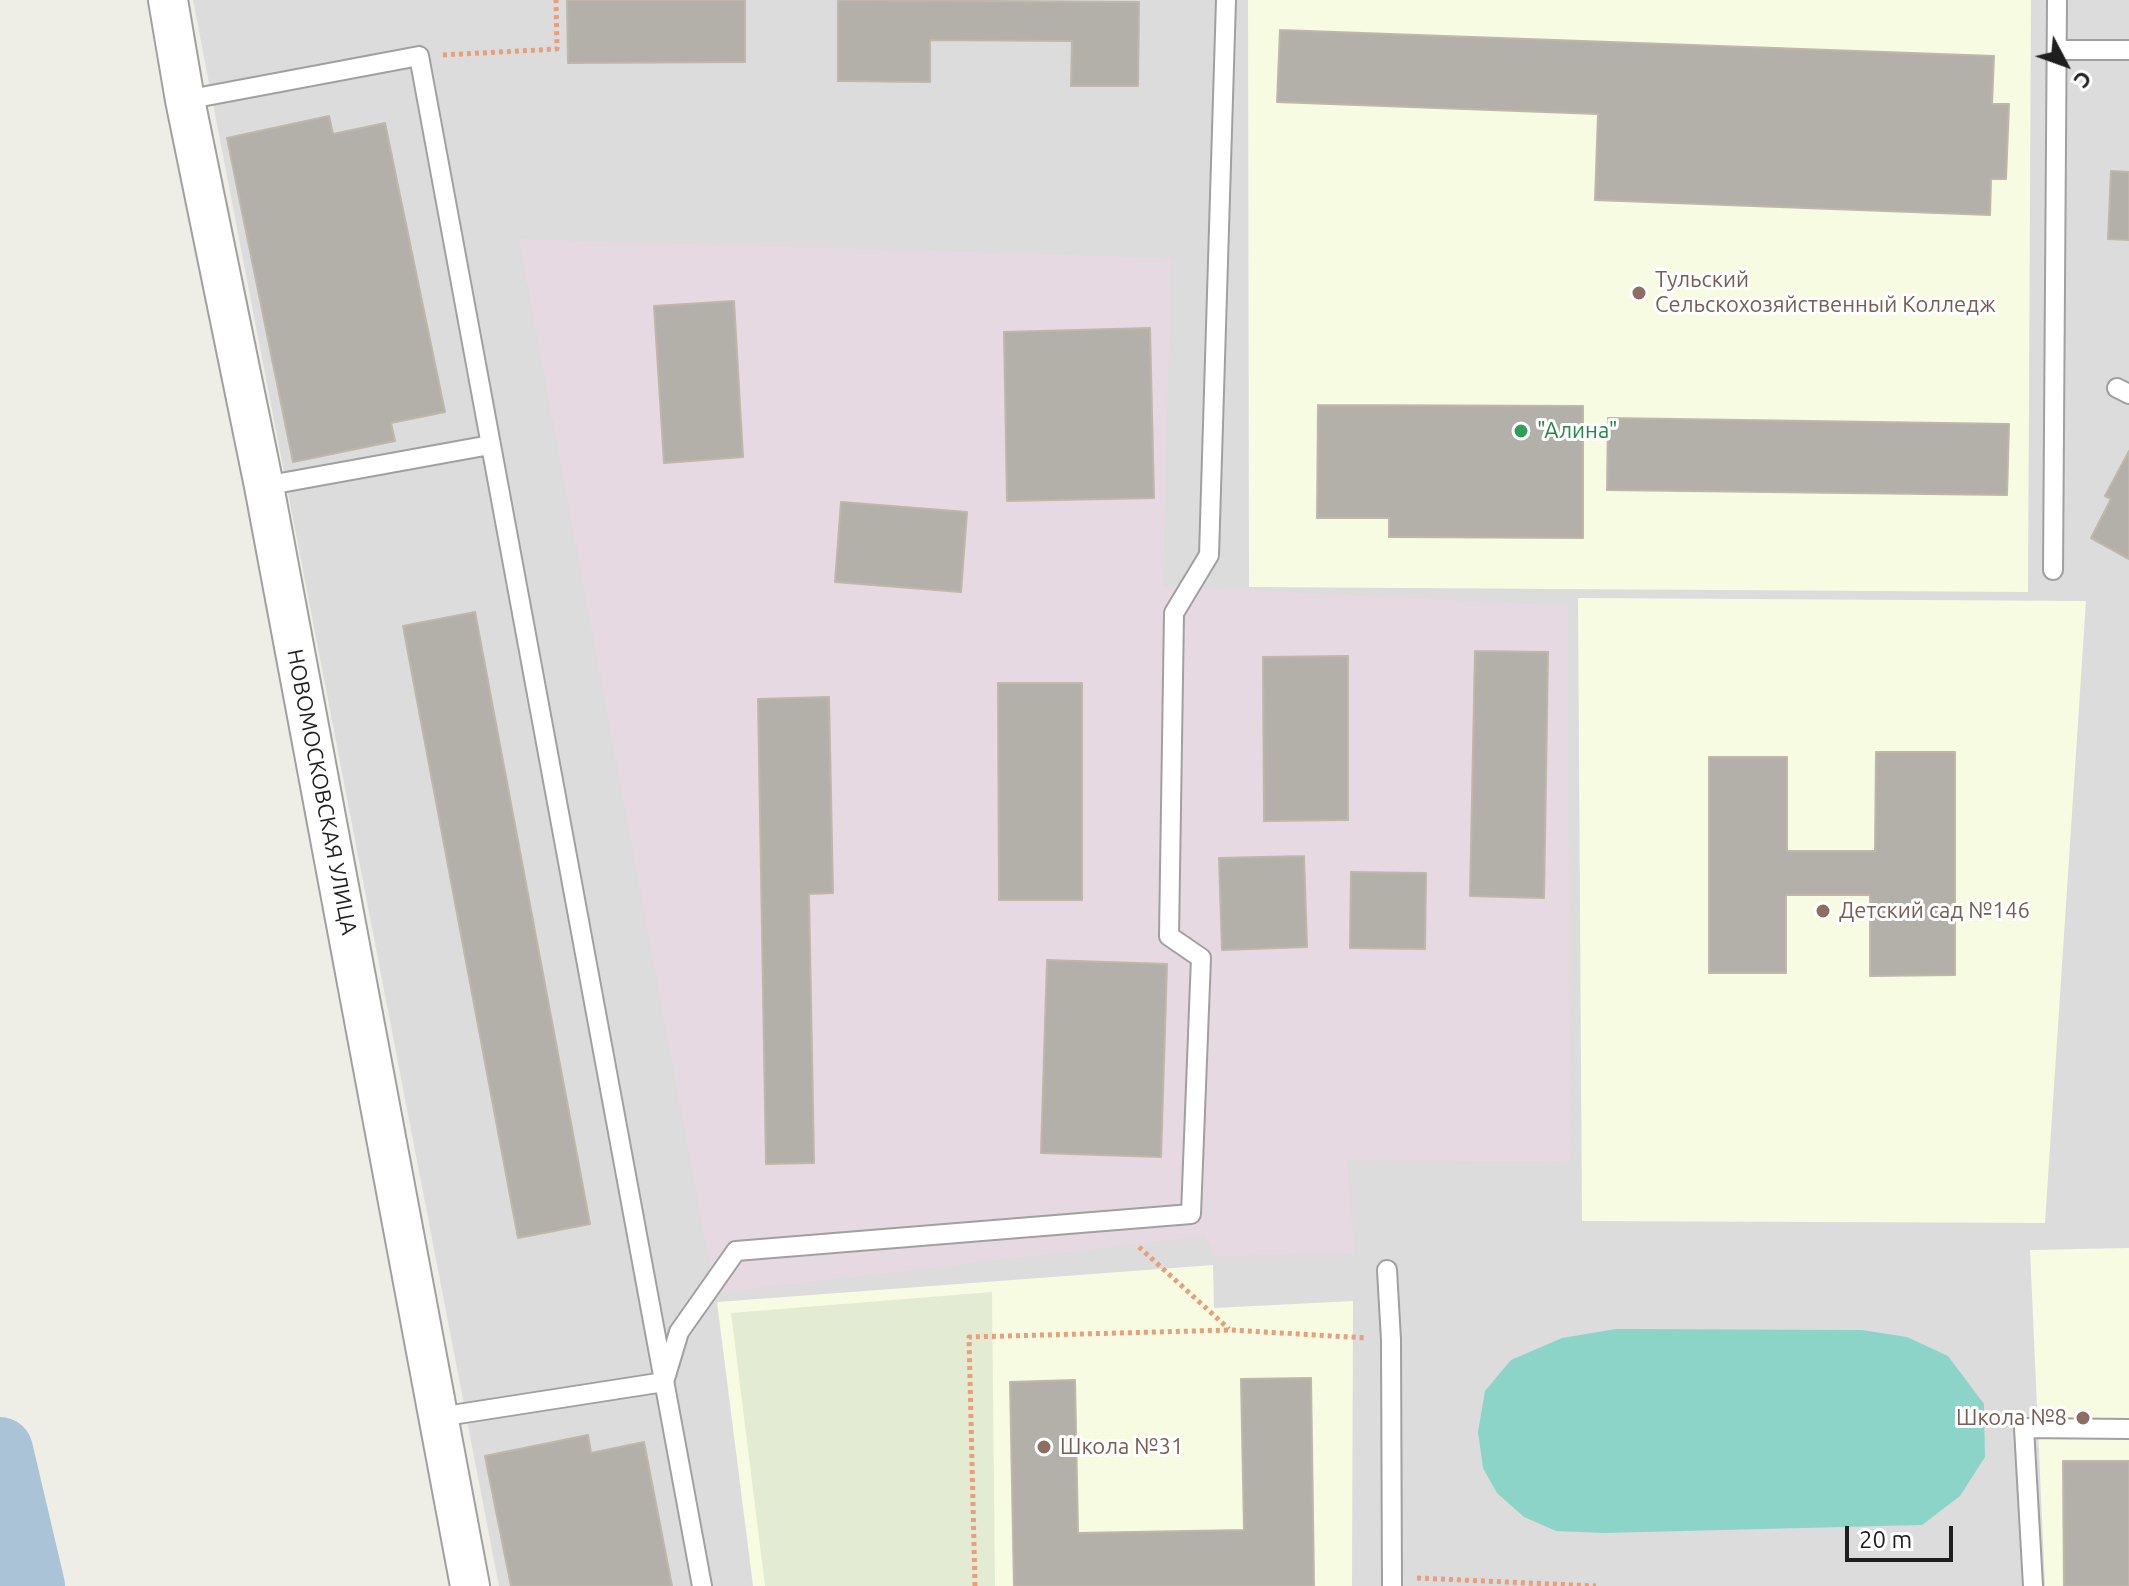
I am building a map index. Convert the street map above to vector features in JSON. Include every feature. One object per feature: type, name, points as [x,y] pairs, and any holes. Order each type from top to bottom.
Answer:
[{"type":"street","name":"НОВОМОСКОВСКАЯ УЛИЦА","points":[[168,0],[185,100],[264,486],[470,1586]]},
{"type":"lane","points":[[664,1382],[679,1332],[736,1251],[1191,1214],[1201,958],[1169,936],[1174,613],[1209,555],[1226,0]]},
{"type":"lane","points":[[2053,570],[2057,0]]},
{"type":"lane","points":[[2058,50],[2129,50]]},
{"type":"lane","points":[[185,100],[419,56],[702,1586]]},
{"type":"lane","points":[[264,486],[490,445]]},
{"type":"lane","points":[[1387,1270],[1391,1340],[1392,1581]]},
{"type":"lane","points":[[439,1417],[664,1382]]},
{"type":"lane","points":[[2033,1586],[2024,1428],[2129,1429]]},
{"type":"path","points":[[419,56],[557,49],[556,0]]},
{"type":"path","points":[[1110,1220],[1230,1330]]},
{"type":"path","points":[[975,1586],[969,1337],[1230,1330],[1391,1340]]},
{"type":"path","points":[[1392,1581],[1596,1586]]},
{"type":"shaded area","points":[[193,0],[2129,0],[2129,1586],[499,1586]]},
{"type":"shaded area","name":"Тульский Сельскохозяйственный Колледж","points":[[1248,0],[2031,0],[2028,592],[1249,587]]},
{"type":"shaded area","points":[[519,239],[1171,258],[1163,586],[1568,606],[1569,1162],[1347,1160],[1354,1253],[1215,1256],[1205,1236],[715,1293]]},
{"type":"shaded area","name":"Детский сад №146","points":[[1578,598],[2086,601],[2045,1223],[1582,1221]]},
{"type":"shaded area","name":"Школа №8","points":[[2129,1248],[2129,1586],[2045,1586],[2030,1250]]},
{"type":"shaded area","name":"Школа №31","points":[[1213,1265],[1214,1308],[1353,1301],[1352,1586],[753,1586],[717,1302]]},
{"type":"shaded area","points":[[992,1292],[995,1586],[765,1586],[731,1313]]},
{"type":"shaded area","points":[[1616,1329],[1862,1330],[1907,1337],[1948,1356],[1984,1404],[1985,1457],[1960,1496],[1922,1525],[1604,1533],[1556,1531],[1524,1517],[1497,1493],[1483,1468],[1478,1432],[1485,1391],[1511,1360],[1562,1338]]},
{"type":"building","points":[[567,0],[745,0],[745,62],[568,63]]},
{"type":"building","points":[[838,0],[1139,2],[1138,86],[1071,86],[1072,41],[930,40],[930,82],[838,81]]},
{"type":"building","points":[[1280,30],[1994,56],[1992,104],[2009,104],[2006,179],[1991,179],[1990,215],[1595,200],[1598,114],[1277,102]]},
{"type":"building","points":[[329,116],[333,134],[385,123],[445,412],[391,423],[395,441],[293,462],[227,138]]},
{"type":"building","points":[[2111,171],[2129,172],[2129,240],[2108,239]]},
{"type":"building","points":[[734,301],[743,457],[664,463],[654,306]]},
{"type":"building","points":[[1150,328],[1154,498],[1007,501],[1004,332]]},
{"type":"building","points":[[1318,405],[1583,406],[1583,538],[1389,537],[1389,518],[1317,518]]},
{"type":"building","points":[[1608,418],[2009,424],[2007,495],[1607,490]]},
{"type":"building","points":[[2129,451],[2129,559],[2091,538],[2111,499],[2105,496]]},
{"type":"building","points":[[841,502],[967,512],[961,592],[835,582]]},
{"type":"building","points":[[475,612],[590,1224],[518,1238],[403,626]]},
{"type":"building","points":[[1475,651],[1548,652],[1544,898],[1470,896]]},
{"type":"building","points":[[1348,656],[1348,820],[1264,821],[1263,657]]},
{"type":"building","points":[[998,683],[1082,683],[1082,900],[999,900]]},
{"type":"building","points":[[829,697],[833,893],[809,894],[814,1163],[766,1164],[758,699]]},
{"type":"building","points":[[1876,752],[1955,752],[1955,975],[1870,976],[1870,895],[1786,895],[1786,973],[1709,973],[1709,757],[1787,757],[1787,851],[1875,851]]},
{"type":"building","points":[[1304,856],[1307,947],[1222,950],[1219,858]]},
{"type":"building","points":[[1351,872],[1426,873],[1425,949],[1350,948]]},
{"type":"building","points":[[1047,960],[1167,964],[1161,1157],[1041,1153]]},
{"type":"building","points":[[1311,1378],[1314,1586],[1014,1586],[1010,1382],[1075,1380],[1078,1533],[1244,1530],[1241,1379]]},
{"type":"building","points":[[588,1435],[591,1453],[644,1442],[672,1586],[511,1586],[485,1456]]},
{"type":"building","points":[[2063,1461],[2129,1461],[2129,1586],[2064,1586]]},
{"type":"waterway","points":[[0,1450],[32,1586]]},
{"type":"place","name":"Тульский Сельскохозяйственный Колледж","points":[[1639,293]]},
{"type":"place","name":"\"Алина\"","points":[[1521,431]]},
{"type":"place","name":"Детский сад №146","points":[[1823,911]]},
{"type":"place","name":"Школа №8","points":[[2083,1418]]},
{"type":"place","name":"Школа №31","points":[[1044,1447]]}]
